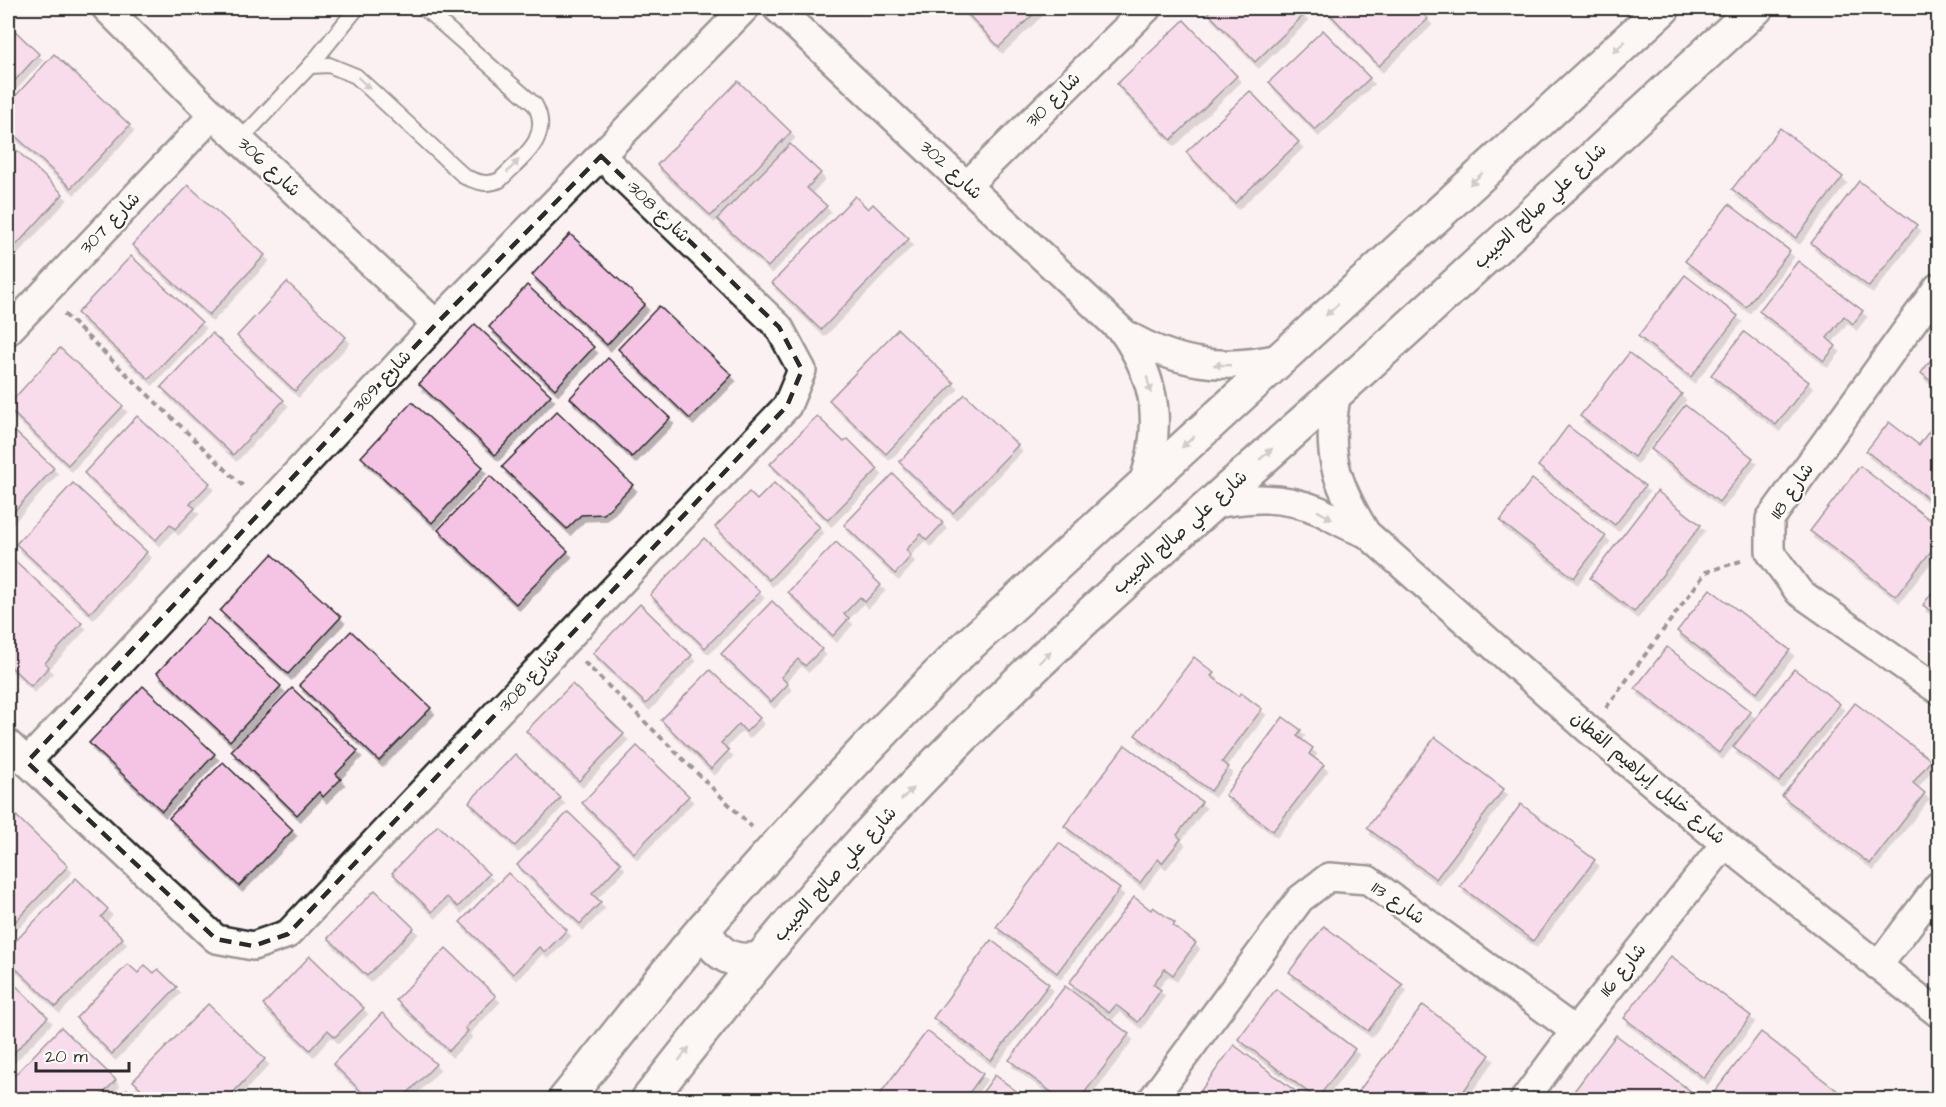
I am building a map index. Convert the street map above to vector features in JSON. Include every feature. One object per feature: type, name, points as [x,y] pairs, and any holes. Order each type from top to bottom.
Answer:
[{"type":"street","name":"شارع 306","points":[[106,8],[213,115],[436,324]]},
{"type":"street","name":"شارع 309","points":[[17,753],[265,507],[436,324],[745,8]]},
{"type":"street","name":"شارع 302","points":[[777,8],[1124,333],[1138,354],[1148,377],[1154,401],[1155,443],[1143,483]]},
{"type":"street","points":[[565,1100],[704,928],[774,848],[865,748],[960,652],[1663,8]]},
{"type":"street","name":"شارع علي صالح الحبيب","points":[[648,1100],[759,958],[884,817],[926,775],[1080,624],[1207,506],[1337,392],[1756,8]]},
{"type":"street","name":"شارع 310","points":[[967,185],[1140,10]]},
{"type":"street","name":"شارع 307","points":[[8,331],[213,115]]},
{"type":"street","name":"شارع 308","points":[[17,753],[216,939],[253,946],[288,934],[786,406],[802,370],[779,327],[601,156]]},
{"type":"street","name":"شارع 118","points":[[1770,552],[1770,519],[1938,287]]},
{"type":"street","name":"شارع 302","points":[[1124,333],[1167,355],[1191,362],[1220,365],[1251,364],[1280,358]]},
{"type":"street","name":"شارع خليل إبراهيم القطان","points":[[1337,392],[1332,418],[1331,445],[1336,472],[1345,497],[1366,533],[1589,730],[1725,844],[1938,1013]]},
{"type":"street","name":"شارع خليل إبراهيم القطان","points":[[1207,506],[1255,498],[1279,499],[1303,504],[1351,529],[1366,533]]},
{"type":"street","points":[[1770,552],[1799,592],[1938,690]]},
{"type":"street","name":"شارع 116","points":[[1524,1100],[1575,1031],[1725,844]]},
{"type":"street","name":"شارع 113","points":[[1152,1100],[1300,899],[1329,878],[1368,880],[1575,1031]]},
{"type":"street","points":[[1878,966],[1938,886]]},
{"type":"street","points":[[704,928],[710,941],[719,952],[745,961],[759,958]]},
{"type":"lane","points":[[240,140],[310,66],[357,8]]},
{"type":"lane","points":[[310,66],[329,65],[356,76],[465,177],[482,184],[500,180],[538,140],[541,126],[540,115],[535,105],[424,8]]},
{"type":"path","points":[[43,294],[265,507]]},
{"type":"path","points":[[1589,730],[1706,572],[1770,552]]},
{"type":"path","points":[[564,643],[774,848]]},
{"type":"highlighted area","points":[[601,156],[779,327],[802,370],[787,406],[288,934],[253,946],[216,939],[27,762],[436,324]]},
{"type":"building","points":[[962,8],[1040,8],[999,47]]},
{"type":"building","points":[[1214,8],[1297,8],[1304,15],[1255,62],[1208,13]]},
{"type":"building","points":[[1330,8],[1418,8],[1428,19],[1379,66],[1327,11]]},
{"type":"building","points":[[1184,20],[1237,76],[1171,140],[1117,84]]},
{"type":"building","points":[[8,24],[39,54],[8,88]]},
{"type":"building","points":[[1323,30],[1370,78],[1315,130],[1269,82]]},
{"type":"building","points":[[54,54],[130,125],[71,188],[8,129],[8,104]]},
{"type":"building","points":[[738,81],[791,132],[711,216],[657,165]]},
{"type":"building","points":[[1250,91],[1299,142],[1235,203],[1186,152]]},
{"type":"building","points":[[1780,128],[1843,177],[1796,238],[1732,189]]},
{"type":"building","points":[[8,142],[63,194],[10,252],[8,250]]},
{"type":"building","points":[[790,144],[821,173],[807,188],[827,206],[768,267],[717,219]]},
{"type":"building","points":[[1859,181],[1917,225],[1869,287],[1811,243]]},
{"type":"building","points":[[188,185],[265,255],[209,315],[132,245]]},
{"type":"building","points":[[855,196],[868,209],[873,204],[909,239],[821,330],[772,283]]},
{"type":"building","points":[[1729,204],[1790,251],[1746,307],[1685,261]]},
{"type":"building","points":[[570,234],[645,304],[607,345],[532,275]]},
{"type":"building","points":[[131,256],[202,322],[149,379],[77,313]]},
{"type":"building","points":[[1798,261],[1863,311],[1853,324],[1844,316],[1827,338],[1836,346],[1824,361],[1759,311]]},
{"type":"building","points":[[1685,275],[1738,316],[1691,377],[1638,336]]},
{"type":"building","points":[[287,282],[346,337],[295,391],[237,336]]},
{"type":"building","points":[[527,285],[594,347],[555,389],[489,327]]},
{"type":"building","points":[[659,306],[732,375],[690,419],[618,349]]},
{"type":"building","points":[[475,324],[551,395],[495,455],[419,384]]},
{"type":"building","points":[[898,329],[954,383],[886,454],[829,400]]},
{"type":"building","points":[[1744,332],[1809,382],[1776,425],[1711,375]]},
{"type":"building","points":[[212,333],[284,400],[233,455],[161,387]]},
{"type":"building","points":[[60,348],[123,406],[68,465],[8,408],[8,405]]},
{"type":"building","points":[[1938,350],[1938,387],[1921,373]]},
{"type":"building","points":[[1629,353],[1682,394],[1634,457],[1580,416]]},
{"type":"building","points":[[608,358],[670,418],[632,457],[570,398]]},
{"type":"building","points":[[965,394],[1018,445],[953,513],[899,462]]},
{"type":"building","points":[[412,402],[483,467],[432,523],[361,457]]},
{"type":"building","points":[[1685,405],[1753,458],[1719,502],[1651,449]]},
{"type":"building","points":[[557,411],[633,485],[604,514],[581,515],[567,529],[502,467]]},
{"type":"building","points":[[137,416],[210,483],[190,504],[195,508],[175,529],[170,524],[156,540],[84,473]]},
{"type":"building","points":[[817,416],[844,442],[848,439],[878,469],[828,520],[770,464]]},
{"type":"building","points":[[1938,419],[1938,506],[1866,451],[1889,422],[1919,445]]},
{"type":"building","points":[[8,425],[54,468],[8,518]]},
{"type":"building","points":[[1568,426],[1645,486],[1615,525],[1538,466]]},
{"type":"building","points":[[1860,466],[1938,526],[1938,557],[1931,551],[1896,596],[1810,531]]},
{"type":"building","points":[[893,474],[943,523],[927,540],[921,534],[906,550],[911,556],[895,574],[844,525]]},
{"type":"building","points":[[490,476],[568,551],[516,604],[438,530]]},
{"type":"building","points":[[1532,479],[1606,536],[1574,578],[1500,521]]},
{"type":"building","points":[[73,483],[147,552],[90,613],[16,544]]},
{"type":"building","points":[[774,483],[820,527],[769,580],[715,527],[749,492],[757,500]]},
{"type":"building","points":[[1657,491],[1701,525],[1634,612],[1590,578]]},
{"type":"building","points":[[704,538],[760,592],[705,648],[650,595]]},
{"type":"building","points":[[836,542],[881,585],[865,602],[860,597],[844,614],[849,618],[833,636],[788,592]]},
{"type":"building","points":[[8,554],[82,623],[45,663],[49,667],[31,686],[8,664]]},
{"type":"building","points":[[272,554],[341,617],[288,674],[220,611]]},
{"type":"building","points":[[1938,584],[1938,617],[1923,605]]},
{"type":"building","points":[[1710,589],[1790,650],[1757,693],[1677,631]]},
{"type":"building","points":[[772,601],[822,649],[805,666],[798,659],[781,677],[788,684],[771,702],[721,654]]},
{"type":"building","points":[[640,604],[692,655],[646,704],[593,653]]},
{"type":"building","points":[[208,618],[281,686],[230,741],[157,673]]},
{"type":"building","points":[[351,631],[431,708],[379,761],[299,685]]},
{"type":"building","points":[[1667,647],[1751,712],[1719,753],[1635,688]]},
{"type":"building","points":[[1194,657],[1214,673],[1211,676],[1238,696],[1241,693],[1262,709],[1222,762],[1229,767],[1211,791],[1135,735]]},
{"type":"building","points":[[1794,669],[1840,704],[1779,782],[1733,747]]},
{"type":"building","points":[[710,670],[760,718],[746,732],[739,724],[721,743],[729,750],[711,769],[661,720]]},
{"type":"building","points":[[572,684],[624,734],[579,781],[526,731]]},
{"type":"building","points":[[143,686],[215,754],[162,811],[89,743]]},
{"type":"building","points":[[292,688],[358,751],[336,774],[341,779],[323,797],[319,792],[297,815],[231,751]]},
{"type":"building","points":[[1855,703],[1931,760],[1913,783],[1925,793],[1870,864],[1782,796]]},
{"type":"building","points":[[1283,717],[1301,730],[1297,736],[1313,748],[1309,754],[1324,765],[1273,831],[1225,795]]},
{"type":"building","points":[[1435,737],[1504,789],[1436,879],[1367,828]]},
{"type":"building","points":[[1125,745],[1202,802],[1177,835],[1181,839],[1162,863],[1158,859],[1140,883],[1064,826]]},
{"type":"building","points":[[637,746],[689,796],[634,853],[582,803]]},
{"type":"building","points":[[515,754],[561,798],[515,846],[469,802]]},
{"type":"building","points":[[223,762],[293,830],[239,886],[169,818]]},
{"type":"building","points":[[1521,804],[1595,860],[1533,941],[1460,886]]},
{"type":"building","points":[[8,810],[68,866],[8,929]]},
{"type":"building","points":[[568,812],[621,863],[592,894],[601,902],[580,924],[517,865]]},
{"type":"building","points":[[438,825],[489,874],[458,907],[447,897],[432,912],[392,873]]},
{"type":"building","points":[[1059,843],[1120,889],[1057,973],[996,927]]},
{"type":"building","points":[[508,873],[567,930],[545,952],[539,947],[513,974],[460,922]]},
{"type":"building","points":[[76,878],[108,909],[101,917],[123,938],[56,1007],[8,961],[8,949]]},
{"type":"building","points":[[375,890],[414,928],[367,976],[328,938]]},
{"type":"building","points":[[1134,897],[1151,910],[1153,907],[1175,923],[1173,926],[1196,943],[1173,975],[1165,969],[1153,984],[1161,990],[1138,1022],[1116,1005],[1109,1013],[1069,983]]},
{"type":"building","points":[[1324,926],[1403,985],[1368,1031],[1289,972]]},
{"type":"building","points":[[991,940],[1049,984],[991,1061],[933,1018]]},
{"type":"building","points":[[446,948],[496,996],[465,1028],[468,1031],[449,1051],[396,1000]]},
{"type":"building","points":[[310,956],[364,1008],[335,1037],[328,1030],[310,1050],[263,1005]]},
{"type":"building","points":[[1671,956],[1751,1016],[1704,1078],[1624,1018]]},
{"type":"building","points":[[128,964],[138,973],[145,965],[154,973],[158,969],[177,987],[112,1054],[76,1018]]},
{"type":"building","points":[[8,978],[48,1017],[8,1059]]},
{"type":"building","points":[[1065,986],[1129,1034],[1079,1100],[1062,1100],[1009,1060]]},
{"type":"building","points":[[1276,989],[1355,1049],[1317,1099],[1238,1039]]},
{"type":"building","points":[[208,1004],[265,1059],[226,1100],[153,1100],[133,1081]]},
{"type":"building","points":[[1423,1005],[1490,1055],[1457,1100],[1352,1100]]},
{"type":"building","points":[[382,1013],[436,1064],[401,1100],[370,1100],[333,1064]]},
{"type":"building","points":[[61,1027],[116,1080],[97,1100],[8,1100],[8,1082]]},
{"type":"building","points":[[927,1031],[983,1074],[964,1100],[886,1100],[880,1094]]},
{"type":"building","points":[[1761,1032],[1839,1092],[1833,1100],[1719,1100],[1712,1095]]},
{"type":"building","points":[[1616,1035],[1693,1093],[1688,1100],[1579,1100],[1572,1094]]},
{"type":"building","points":[[1234,1045],[1307,1100],[1194,1100]]},
{"type":"building","points":[[995,1075],[1028,1100],[977,1100]]},
{"type":"building","points":[[127,1089],[138,1100],[116,1100]]}]
